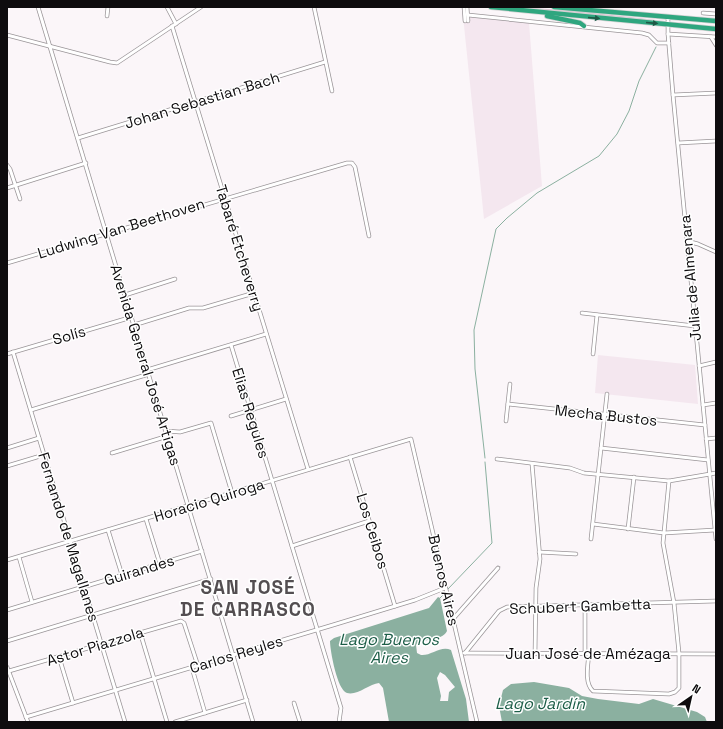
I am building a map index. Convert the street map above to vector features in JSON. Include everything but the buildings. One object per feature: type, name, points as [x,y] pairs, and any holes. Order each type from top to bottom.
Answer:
[{"type":"highway","points":[[491,7],[716,29]]},
{"type":"highway","points":[[554,7],[716,21]]},
{"type":"highway","points":[[528,11],[580,23],[584,26]]},
{"type":"street","name":"Avenida General José Artigas","points":[[38,7],[254,722]]},
{"type":"street","points":[[107,16],[108,7]]},
{"type":"street","points":[[167,7],[176,24]]},
{"type":"street","points":[[7,35],[51,48],[117,63],[201,7]]},
{"type":"street","points":[[314,7],[332,91]]},
{"type":"street","points":[[464,7],[467,21],[467,7]]},
{"type":"street","points":[[703,13],[716,14]]},
{"type":"street","points":[[468,15],[642,33],[649,35],[657,43],[668,43]]},
{"type":"street","name":"Julia de Almenara","points":[[668,17],[668,43],[694,326],[716,539]]},
{"type":"street","name":"Tabaré Etcheverry","points":[[172,26],[308,470]]},
{"type":"street","points":[[668,34],[716,37]]},
{"type":"street","points":[[711,37],[716,45]]},
{"type":"street","name":"Johan Sebastian Bach","points":[[78,138],[196,103],[325,62]]},
{"type":"street","points":[[673,95],[716,93]]},
{"type":"street","points":[[678,143],[716,140]]},
{"type":"street","points":[[7,188],[86,163]]},
{"type":"street","name":"Ludwing Van Beethoven","points":[[7,262],[347,163],[352,163],[355,167],[370,236]]},
{"type":"street","points":[[7,165],[20,198]]},
{"type":"street","points":[[687,241],[716,252]]},
{"type":"street","points":[[125,295],[176,279]]},
{"type":"street","points":[[134,324],[189,308],[203,308],[254,293]]},
{"type":"street","points":[[582,313],[694,326]]},
{"type":"street","points":[[593,354],[597,315]]},
{"type":"street","name":"Solís","points":[[7,354],[132,317]]},
{"type":"street","points":[[31,410],[266,334]]},
{"type":"street","name":"Elias Regules","points":[[231,345],[341,708],[339,722]]},
{"type":"street","name":"Fernando de Magallanes","points":[[13,352],[125,722]]},
{"type":"street","points":[[699,366],[716,362]]},
{"type":"street","points":[[506,422],[510,384]]},
{"type":"street","points":[[591,539],[607,394]]},
{"type":"street","points":[[231,416],[286,399]]},
{"type":"street","points":[[703,405],[716,403]]},
{"type":"street","name":"Mecha Bustos","points":[[508,404],[705,425]]},
{"type":"street","points":[[166,431],[180,432],[211,423],[232,493]]},
{"type":"street","points":[[112,453],[168,436]]},
{"type":"street","points":[[7,448],[39,438]]},
{"type":"street","points":[[706,439],[716,438]]},
{"type":"street","name":"Horacio Quiroga","points":[[7,560],[411,439]]},
{"type":"street","name":"Buenos Aires","points":[[411,439],[476,722]]},
{"type":"street","points":[[601,448],[708,460]]},
{"type":"street","points":[[7,466],[37,457]]},
{"type":"street","name":"Los Ceibos","points":[[350,457],[395,606]]},
{"type":"street","points":[[497,459],[567,468],[584,473],[669,481],[716,473]]},
{"type":"street","points":[[532,464],[540,570],[535,606],[535,654]]},
{"type":"street","points":[[628,529],[634,477]]},
{"type":"street","points":[[585,605],[588,682],[591,689],[597,692],[640,694],[675,692],[680,685],[679,653],[674,603],[664,551],[664,533],[669,481]]},
{"type":"street","points":[[146,519],[160,564]]},
{"type":"street","points":[[292,546],[369,521]]},
{"type":"street","points":[[593,524],[664,533],[715,530]]},
{"type":"street","points":[[108,530],[122,575]]},
{"type":"street","name":"Guirandes","points":[[7,610],[202,551]]},
{"type":"street","points":[[539,552],[576,554]]},
{"type":"street","points":[[19,557],[32,602]]},
{"type":"street","points":[[453,619],[498,568]]},
{"type":"street","points":[[7,641],[211,579]]},
{"type":"street","name":"Carlos Reyles","points":[[26,717],[446,590]]},
{"type":"street","name":"Schubert Gambetta","points":[[465,652],[503,608],[716,601]]},
{"type":"street","name":"Astor Piazzola","points":[[9,671],[181,621],[184,623],[198,666]]},
{"type":"street","points":[[140,632],[167,722]]},
{"type":"street","name":"Juan José de Amézaga","points":[[460,654],[465,652],[535,654],[716,654]]},
{"type":"street","points":[[58,657],[73,703]]},
{"type":"street","points":[[7,666],[28,722]]},
{"type":"street","points":[[192,668],[205,713]]},
{"type":"street","points":[[175,722],[247,700]]},
{"type":"street","points":[[294,703],[300,722]]},
{"type":"shaded area","points":[[519,7],[576,11],[665,21],[534,10]]},
{"type":"shaded area","points":[[463,16],[529,23],[542,186],[484,219]]},
{"type":"shaded area","points":[[598,355],[695,365],[698,404],[595,393]]},
{"type":"water","name":"Lago Buenos Aires","points":[[438,597],[440,598],[447,631],[441,637],[423,641],[416,645],[417,653],[425,655],[444,649],[451,650],[466,699],[469,722],[389,722],[383,688],[379,683],[371,685],[355,693],[347,693],[343,690],[337,678],[330,641],[334,638],[429,608]],"holes":[[[440,672],[445,675],[455,687],[449,692],[448,701],[440,701],[441,696],[437,678]]]},
{"type":"water","name":"Lago Jardín","points":[[534,682],[569,688],[582,696],[598,699],[639,704],[653,699],[697,712],[705,717],[707,722],[502,722],[499,706],[503,690],[511,684]]},
{"type":"waterway","points":[[485,458],[475,369],[474,330],[496,229],[537,193],[599,156],[617,134],[629,111],[639,81],[656,47]]},
{"type":"waterway","points":[[448,589],[492,543],[485,462]]},
{"type":"waterway","points":[[440,598],[446,592]]},
{"type":"district","name":"SAN JOSÉ DE CARRASCO","points":[[248,598]]}]
